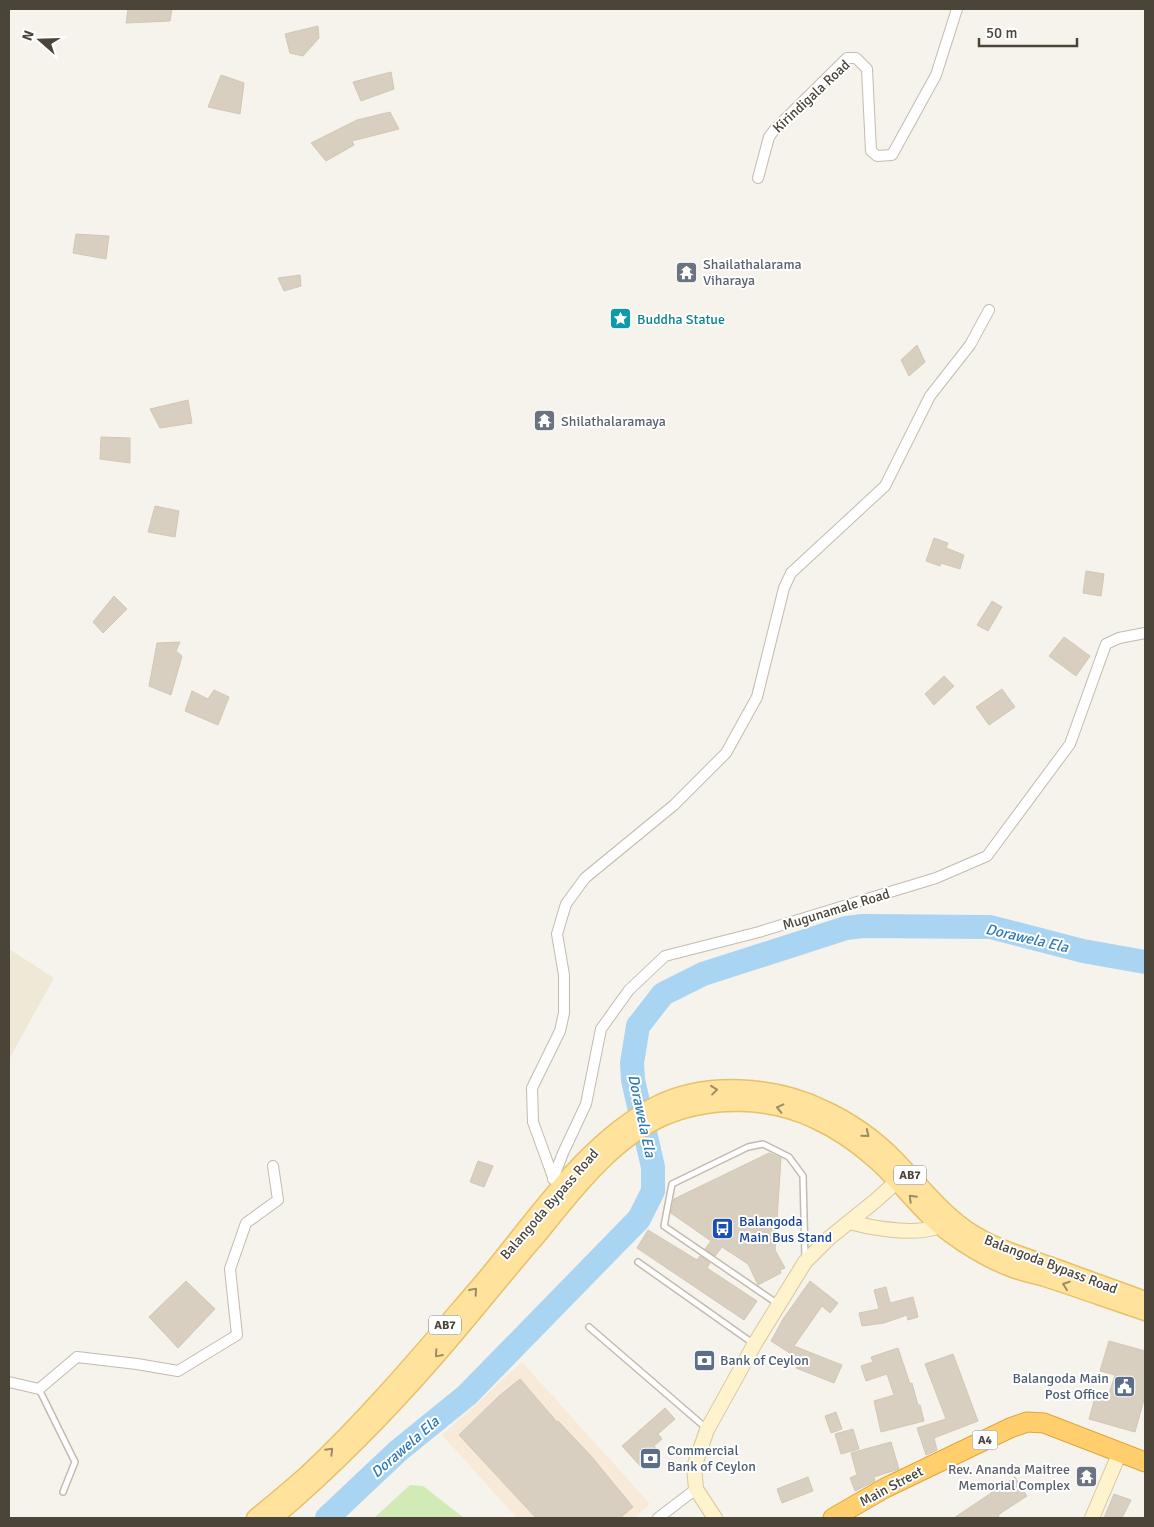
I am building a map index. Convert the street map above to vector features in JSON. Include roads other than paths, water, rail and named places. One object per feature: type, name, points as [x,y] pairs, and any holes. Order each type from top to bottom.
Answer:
[{"type":"highway","name":"Main Street","points":[[833,1518],[885,1488],[1010,1428],[1027,1422],[1044,1424],[1145,1462]]},
{"type":"main road","name":"Balangoda Bypass Road","points":[[255,1518],[306,1475],[353,1429],[463,1305],[555,1184],[602,1143],[670,1107],[710,1090],[730,1088],[753,1089],[795,1098],[821,1107],[860,1128],[892,1156],[902,1177],[944,1221],[978,1252],[1004,1265],[1145,1312]]},
{"type":"main road","name":"Balangoda Bypass Road","points":[[274,1518],[330,1468],[379,1419],[438,1355],[586,1178],[630,1129]]},
{"type":"main road","name":"Balangoda Bypass Road","points":[[944,1221],[966,1228],[993,1244],[1145,1300]]},
{"type":"street","name":"Kirindigala Road","points":[[758,178],[769,138],[775,129],[847,58],[856,58],[867,69],[871,150],[877,156],[892,155],[936,74],[957,9]]},
{"type":"street","points":[[555,1184],[534,1122],[532,1088],[560,1030],[564,1013],[564,975],[558,934],[566,904],[585,878],[674,805],[726,753],[757,697],[784,588],[791,573],[885,486],[930,396],[970,345],[989,310]]},
{"type":"street","name":"Mugunamale Road","points":[[555,1184],[563,1152],[586,1104],[602,1029],[630,990],[665,956],[759,932],[936,878],[987,856],[1070,744],[1106,644],[1119,638],[1145,634]]},
{"type":"street","points":[[9,1382],[39,1389],[78,1358],[137,1364],[178,1371],[237,1334],[230,1269],[246,1223],[278,1200],[274,1166]]},
{"type":"street","points":[[715,1518],[696,1489],[694,1467],[707,1430],[754,1345],[805,1262],[828,1239],[902,1177]]},
{"type":"street","points":[[850,1222],[872,1228],[922,1231],[944,1221]]},
{"type":"street","points":[[1092,1518],[1120,1452]]},
{"type":"street","points":[[658,1518],[696,1489]]},
{"type":"lane","points":[[778,1304],[664,1226],[672,1184],[748,1147],[764,1144],[790,1158],[803,1176],[805,1262]]},
{"type":"lane","points":[[638,1262],[754,1345]]},
{"type":"lane","points":[[589,1327],[707,1430]]},
{"type":"lane","points":[[39,1389],[75,1462],[63,1492]]},
{"type":"waterway","name":"Dorawela Ela","points":[[327,1518],[398,1451],[467,1395],[639,1219],[653,1191],[653,1167],[633,1080],[632,1063],[638,1026],[663,994],[703,974],[846,928],[863,926],[990,927],[1083,951],[1145,962]]},
{"type":"place","name":"Shailathalarama Viharaya","points":[[687,272]]},
{"type":"place","name":"Buddha Statue","points":[[621,319]]},
{"type":"place","name":"Shilathalaramaya","points":[[545,421]]},
{"type":"place","name":"Balangoda Main Bus Stand","points":[[723,1229]]},
{"type":"place","name":"Bank of Ceylon","points":[[704,1360]]},
{"type":"place","name":"Balangoda Main Post Office","points":[[1125,1386]]},
{"type":"place","name":"Commercial Bank of Ceylon","points":[[651,1458]]},
{"type":"place","name":"Rev. Ananda Maitree Memorial Complex","points":[[1086,1477]]}]
